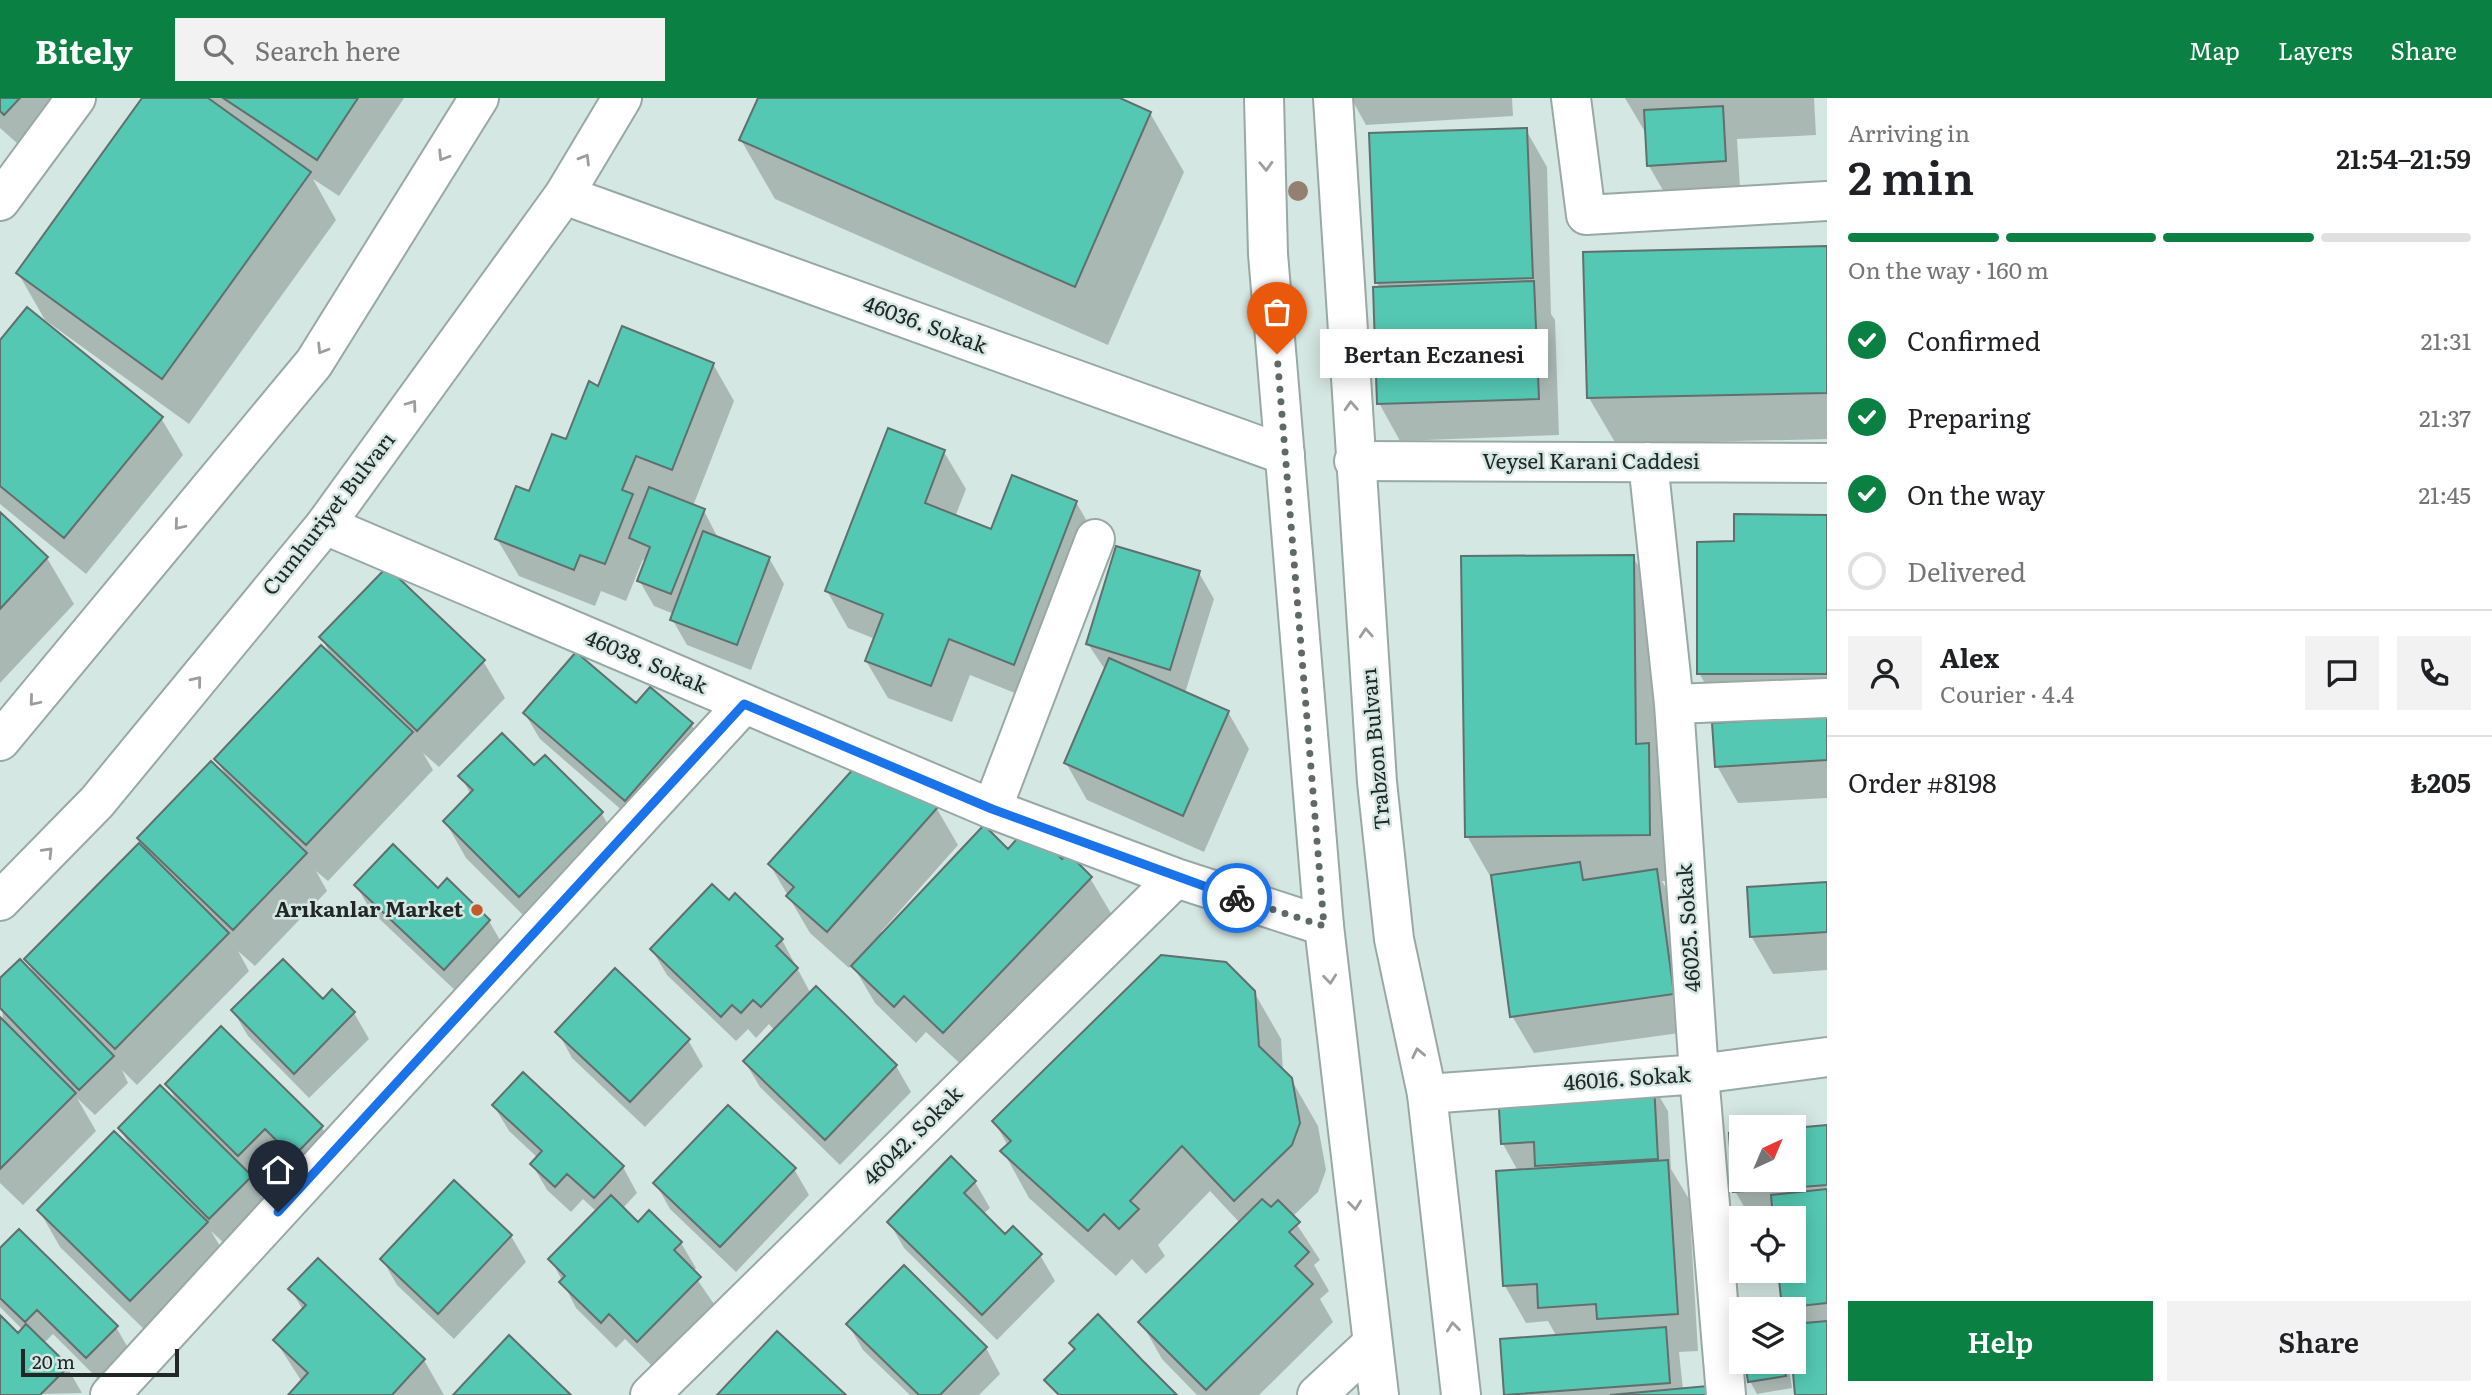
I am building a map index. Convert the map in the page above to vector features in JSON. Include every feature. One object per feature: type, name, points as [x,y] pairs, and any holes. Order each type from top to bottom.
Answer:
[{"type":"street","points":[[0,201],[76,98]]},
{"type":"street","points":[[0,741],[314,363],[479,98]]},
{"type":"street","name":"Cumhuriyet Bulvarı","points":[[0,901],[97,802],[325,525],[564,195],[622,98]]},
{"type":"street","points":[[1264,98],[1268,254],[1324,926],[1371,1345],[1379,1395]]},
{"type":"street","name":"Trabzon Bulvarı","points":[[1333,98],[1354,461],[1377,782],[1394,939],[1427,1094],[1461,1395]]},
{"type":"street","points":[[1571,98],[1586,215],[1827,201]]},
{"type":"street","name":"46036. Sokak","points":[[564,195],[1286,455]]},
{"type":"street","name":"Veysel Karani Caddesi","points":[[1354,461],[1827,463]]},
{"type":"street","name":"46025. Sokak","points":[[1648,462],[1674,704],[1699,1074],[1726,1395]]},
{"type":"street","name":"46038. Sokak","points":[[325,525],[992,809],[1176,878],[1324,926]]},
{"type":"street","points":[[992,809],[1095,539]]},
{"type":"street","points":[[1674,704],[1827,698]]},
{"type":"street","points":[[110,1395],[744,704]]},
{"type":"street","name":"46042. Sokak","points":[[650,1395],[1176,878]]},
{"type":"street","name":"46016. Sokak","points":[[1427,1094],[1699,1074],[1827,1057]]},
{"type":"street","points":[[1317,1395],[1371,1345]]},
{"type":"building","points":[[0,98],[20,98],[4,115],[0,111]]},
{"type":"building","points":[[142,98],[208,98],[311,172],[162,379],[16,273]]},
{"type":"building","points":[[223,98],[358,98],[317,160]]},
{"type":"building","points":[[758,98],[1120,98],[1151,112],[1075,287],[739,140]]},
{"type":"building","points":[[1723,106],[1726,161],[1647,166],[1644,110]]},
{"type":"building","points":[[1527,128],[1533,278],[1375,283],[1369,133]]},
{"type":"building","points":[[1827,246],[1827,393],[1587,398],[1583,252]]},
{"type":"building","points":[[1534,281],[1539,399],[1377,404],[1373,287]]},
{"type":"building","points":[[27,307],[163,417],[64,538],[0,486],[0,340]]},
{"type":"building","points":[[622,326],[714,363],[672,470],[636,456],[622,490],[633,494],[605,564],[580,555],[574,570],[495,539],[516,486],[529,491],[552,434],[566,439],[589,381],[598,386]]},
{"type":"building","points":[[888,428],[945,450],[925,503],[991,529],[1012,475],[1077,501],[1014,665],[949,639],[931,686],[865,661],[883,614],[825,591]]},
{"type":"building","points":[[649,487],[705,509],[671,594],[637,581],[650,547],[629,538]]},
{"type":"building","points":[[0,512],[48,557],[0,609]]},
{"type":"building","points":[[1734,514],[1827,515],[1827,674],[1697,674],[1697,542],[1734,541]]},
{"type":"building","points":[[703,531],[770,557],[737,645],[670,620]]},
{"type":"building","points":[[1116,546],[1200,571],[1170,670],[1086,644]]},
{"type":"building","points":[[1634,555],[1636,744],[1649,743],[1650,835],[1465,837],[1461,556]]},
{"type":"building","points":[[387,567],[485,660],[417,731],[319,637]]},
{"type":"building","points":[[321,645],[413,732],[306,845],[214,759]]},
{"type":"building","points":[[576,652],[636,703],[650,687],[693,723],[625,801],[523,713]]},
{"type":"building","points":[[1109,658],[1229,711],[1183,816],[1064,763]]},
{"type":"building","points":[[1827,716],[1827,760],[1715,767],[1712,723]]},
{"type":"building","points":[[502,733],[534,765],[545,755],[603,812],[519,897],[443,821],[473,790],[458,776]]},
{"type":"building","points":[[211,761],[307,853],[233,930],[137,838]]},
{"type":"building","points":[[855,767],[938,807],[827,932],[786,896],[794,887],[768,864]]},
{"type":"building","points":[[984,825],[1008,849],[1023,832],[1037,834],[1062,859],[1068,853],[1092,877],[943,1033],[904,996],[894,1007],[851,966]]},
{"type":"building","points":[[139,843],[229,933],[115,1049],[24,959]]},
{"type":"building","points":[[393,844],[438,888],[447,878],[490,920],[444,970],[354,885]]},
{"type":"building","points":[[1580,862],[1583,880],[1657,869],[1674,994],[1510,1017],[1491,875]]},
{"type":"building","points":[[1827,882],[1827,932],[1750,937],[1747,887]]},
{"type":"building","points":[[712,884],[729,900],[735,893],[783,939],[776,946],[798,968],[761,1007],[753,1000],[741,1013],[732,1005],[721,1017],[650,949]]},
{"type":"building","points":[[1161,955],[1226,962],[1255,991],[1259,1046],[1292,1078],[1300,1123],[1292,1145],[1234,1201],[1182,1146],[1130,1201],[1139,1209],[1119,1229],[1104,1214],[1088,1231],[1000,1151],[1011,1141],[992,1121]]},
{"type":"building","points":[[20,959],[114,1056],[79,1090],[0,1008],[0,978]]},
{"type":"building","points":[[283,959],[323,999],[332,989],[355,1012],[294,1074],[231,1010]]},
{"type":"building","points":[[615,968],[690,1039],[630,1102],[555,1032]]},
{"type":"building","points":[[816,986],[897,1065],[825,1140],[743,1061]]},
{"type":"building","points":[[0,1017],[76,1093],[0,1169]]},
{"type":"building","points":[[221,1026],[323,1126],[293,1157],[265,1129],[238,1156],[165,1084]]},
{"type":"building","points":[[523,1072],[624,1166],[594,1198],[567,1174],[555,1187],[530,1164],[542,1151],[492,1105]]},
{"type":"building","points":[[1654,1084],[1658,1159],[1535,1166],[1534,1142],[1501,1144],[1498,1092]]},
{"type":"building","points":[[160,1085],[252,1176],[209,1219],[118,1128]]},
{"type":"building","points":[[728,1105],[796,1168],[720,1247],[653,1183]]},
{"type":"building","points":[[1827,1125],[1827,1185],[1806,1187],[1806,1127]]},
{"type":"building","points":[[114,1131],[208,1222],[130,1301],[37,1210]]},
{"type":"building","points":[[951,1156],[976,1181],[964,1193],[1005,1234],[1013,1226],[1042,1254],[982,1315],[887,1222]]},
{"type":"building","points":[[1668,1160],[1678,1314],[1597,1319],[1596,1304],[1538,1308],[1537,1284],[1503,1286],[1496,1171]]},
{"type":"building","points":[[454,1180],[512,1235],[438,1314],[380,1259]]},
{"type":"building","points":[[1827,1189],[1827,1303],[1806,1305],[1806,1297],[1781,1297],[1779,1283],[1806,1283],[1806,1206],[1772,1206],[1771,1195]]},
{"type":"building","points":[[611,1195],[638,1222],[649,1210],[682,1242],[674,1250],[701,1277],[637,1342],[609,1314],[601,1323],[559,1282],[565,1276],[548,1259]]},
{"type":"building","points":[[1262,1199],[1271,1207],[1278,1200],[1300,1222],[1289,1232],[1309,1252],[1295,1266],[1313,1284],[1206,1390],[1138,1322]]},
{"type":"building","points":[[19,1229],[118,1326],[86,1358],[37,1310],[25,1322],[0,1298],[0,1248]]},
{"type":"building","points":[[318,1258],[425,1359],[392,1395],[288,1395],[308,1373],[273,1340],[306,1305],[288,1289]]},
{"type":"building","points":[[904,1265],[987,1347],[940,1395],[919,1395],[846,1324]]},
{"type":"building","points":[[1098,1314],[1177,1395],[1059,1395],[1044,1380],[1075,1349],[1069,1343]]},
{"type":"building","points":[[0,1315],[18,1333],[26,1324],[69,1366],[40,1395],[0,1395]]},
{"type":"building","points":[[1827,1321],[1827,1395],[1795,1395],[1793,1374],[1806,1374],[1806,1323]]},
{"type":"building","points":[[1666,1327],[1670,1383],[1504,1395],[1500,1339]]},
{"type":"building","points":[[777,1331],[816,1367],[846,1395],[717,1395]]},
{"type":"building","points":[[509,1335],[571,1395],[453,1395]]},
{"type":"building","points":[[1747,1374],[1786,1376],[1748,1382]]},
{"type":"building","points":[[1707,1386],[1708,1395],[1610,1395]]},
{"type":"way so far","points":[[1237,898],[1324,926],[1277,354]]},
{"type":"place","name":"Bertan Eczanesi","points":[[1277,354]]},
{"type":"place","name":"Arıkanlar Market","points":[[477,910]]},
{"type":"route","points":[[278,1212],[744,704],[992,809],[1237,898]]}]
